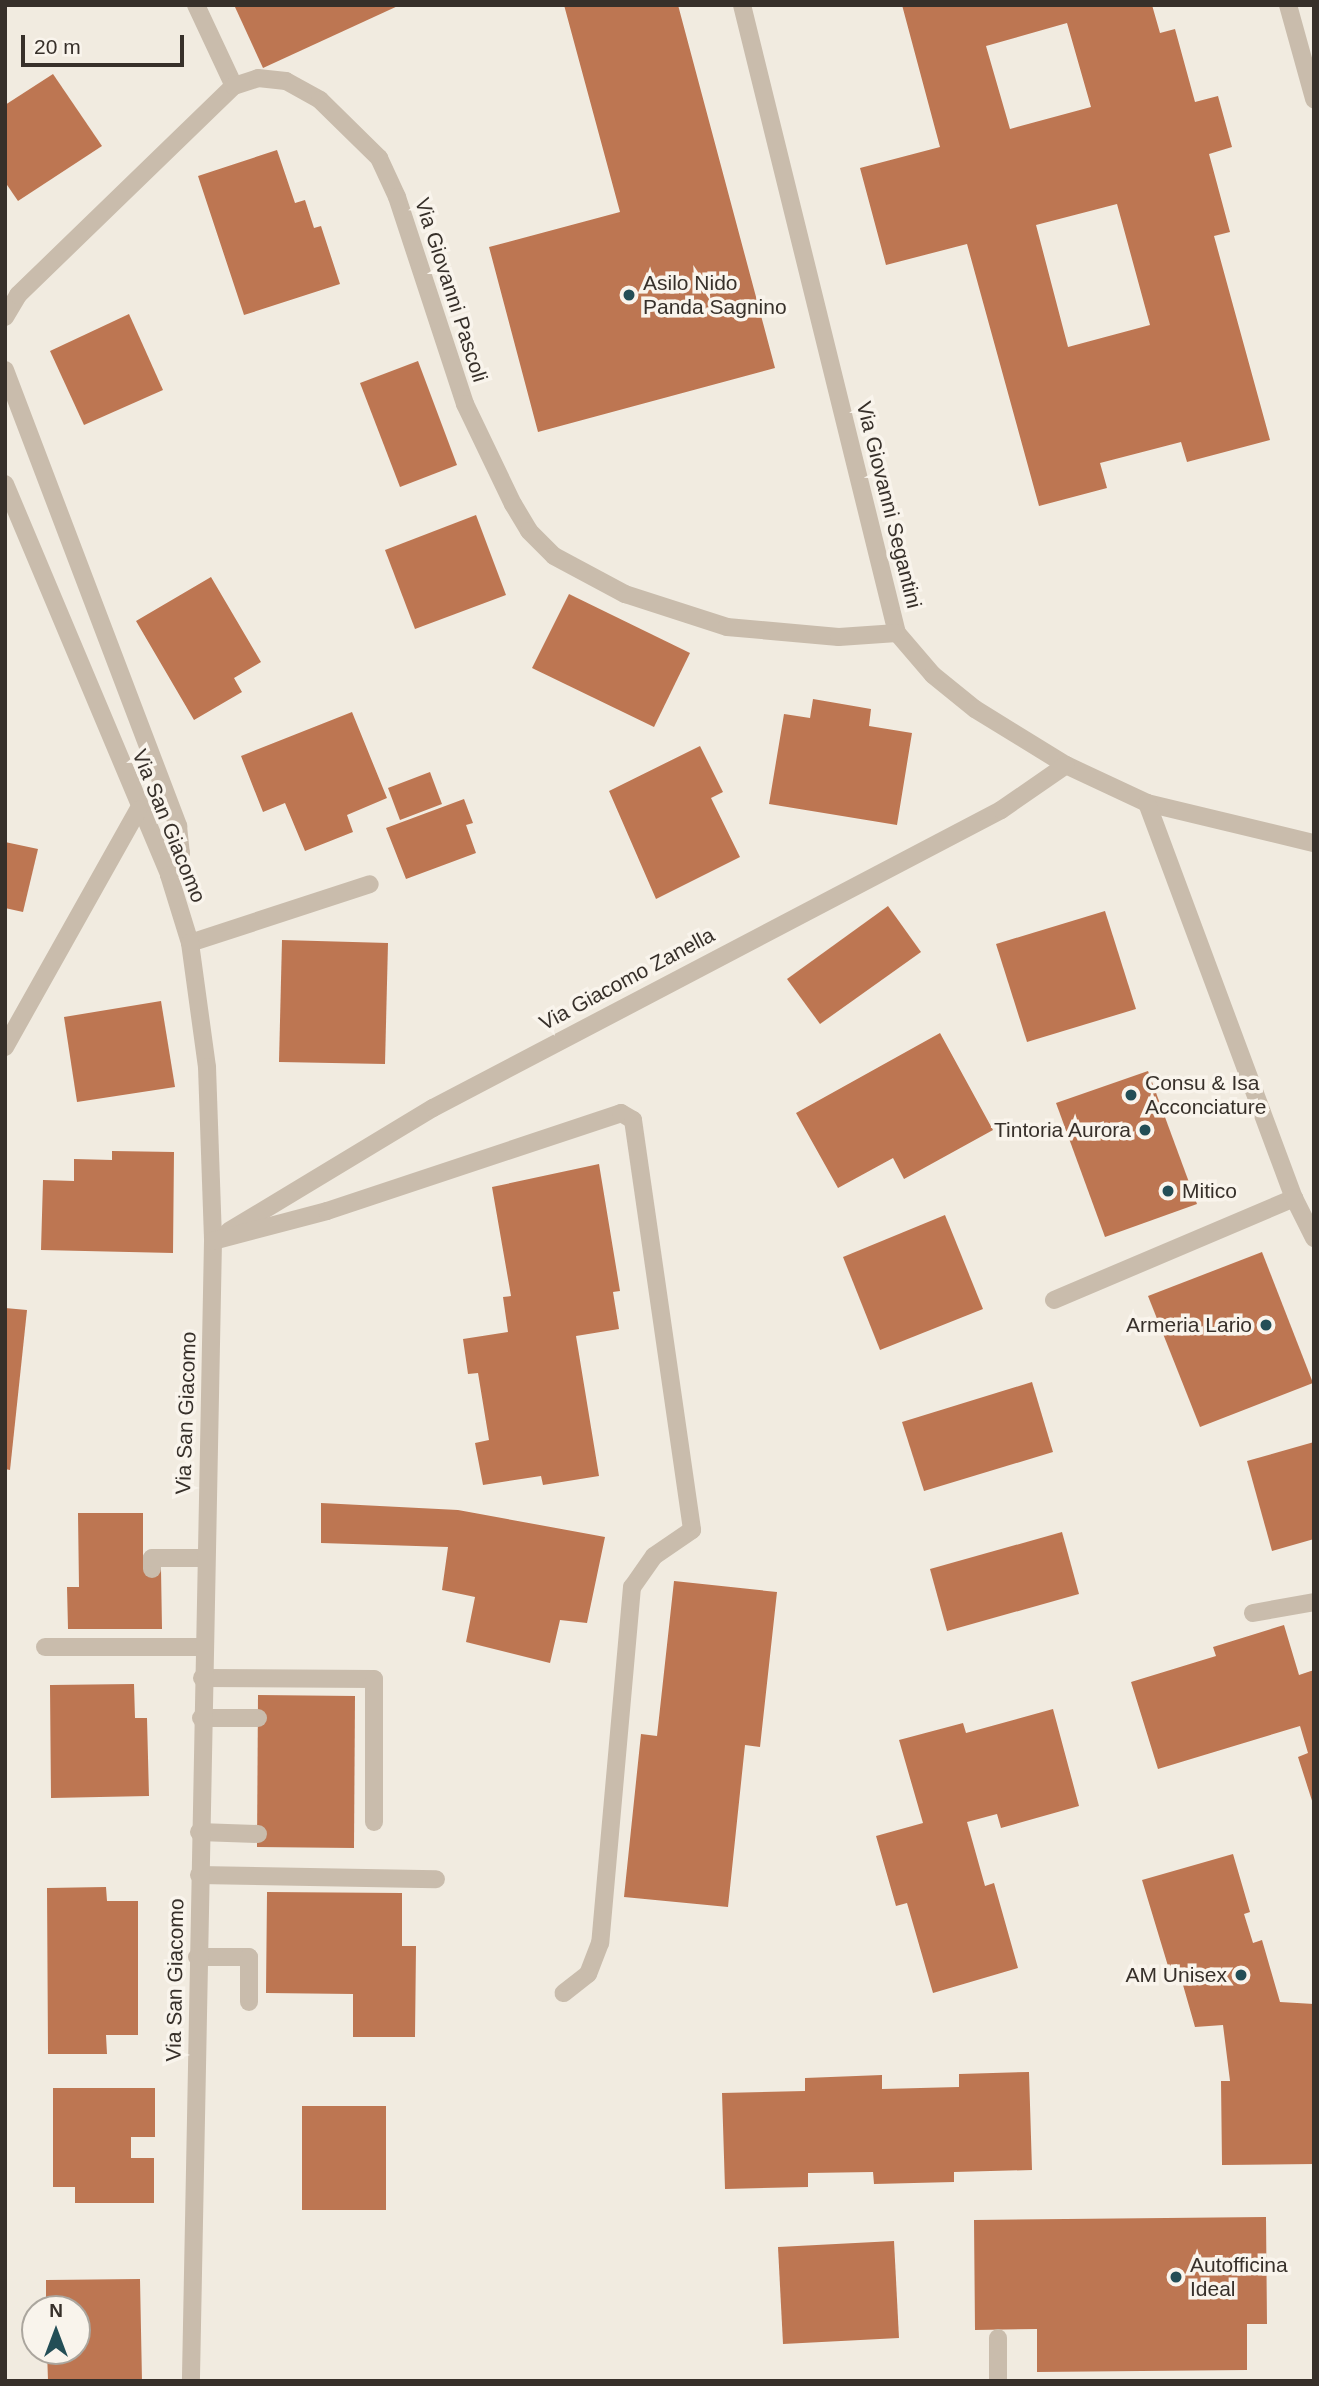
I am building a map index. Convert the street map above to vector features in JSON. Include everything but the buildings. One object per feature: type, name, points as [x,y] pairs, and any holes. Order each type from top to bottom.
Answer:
[{"type":"street","points":[[5,317],[19,295],[234,86],[196,5]]},
{"type":"street","name":"Via Giovanni Segantini","points":[[742,5],[897,633],[933,675],[975,709],[1066,765],[1147,803],[1314,843]]},
{"type":"street","points":[[1288,5],[1314,99]]},
{"type":"street","name":"Via Giovanni Pascoli","points":[[234,86],[258,78],[286,81],[320,100],[379,158],[397,197],[465,404],[513,504],[529,531],[554,556],[625,594],[727,627],[839,637],[897,633]]},
{"type":"street","points":[[5,370],[178,826],[181,853],[170,875]]},
{"type":"street","name":"Via San Giacomo","points":[[5,484],[138,810],[170,875],[190,943],[207,1067],[213,1241],[202,1647],[191,2381]]},
{"type":"street","name":"Via Giacomo Zanella","points":[[213,1241],[433,1108],[1001,810],[1066,765]]},
{"type":"street","points":[[1147,803],[1294,1198],[1314,1238]]},
{"type":"street","points":[[5,1047],[138,810]]},
{"type":"street","points":[[190,943],[370,884]]},
{"type":"street","points":[[213,1241],[327,1211],[621,1113],[633,1119],[692,1530],[654,1556],[632,1587],[600,1943],[588,1974],[564,1993]]},
{"type":"street","points":[[1054,1300],[1294,1198]]},
{"type":"street","points":[[152,1569],[152,1558],[204,1558]]},
{"type":"street","points":[[1252,1613],[1282,1604],[1314,1602]]},
{"type":"street","points":[[44,1647],[202,1647]]},
{"type":"street","points":[[202,1678],[374,1679],[374,1822]]},
{"type":"street","points":[[201,1718],[258,1718]]},
{"type":"street","points":[[199,1832],[258,1834]]},
{"type":"street","points":[[199,1875],[436,1879]]},
{"type":"street","points":[[197,1957],[249,1957],[249,2002]]},
{"type":"street","points":[[998,2338],[998,2381]]},
{"type":"place","name":"Asilo Nido Panda Sagnino","points":[[629,295]]},
{"type":"place","name":"Consu & Isa Acconciature","points":[[1131,1095]]},
{"type":"place","name":"Tintoria Aurora","points":[[1145,1130]]},
{"type":"place","name":"Mitico","points":[[1168,1191]]},
{"type":"place","name":"Armeria Lario","points":[[1266,1325]]},
{"type":"place","name":"AM Unisex","points":[[1241,1975]]},
{"type":"place","name":"Autofficina Ideal","points":[[1176,2277]]}]
